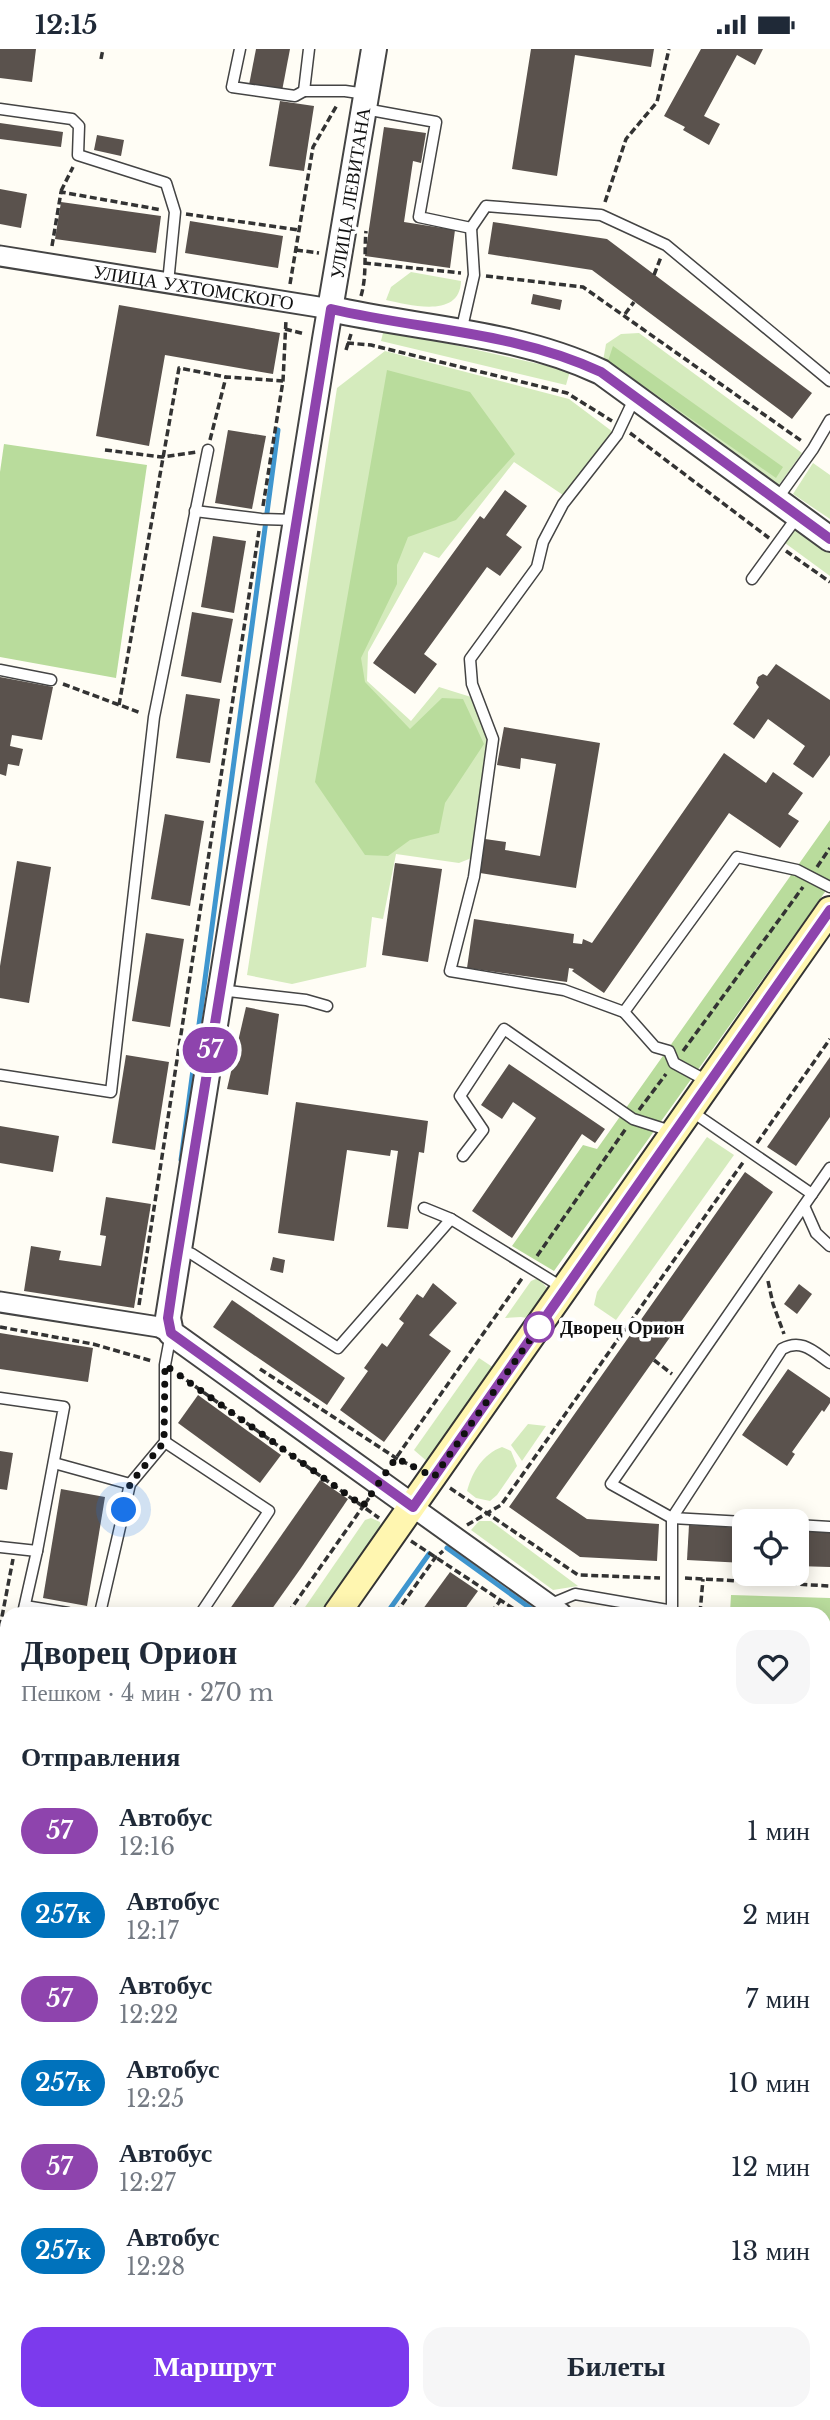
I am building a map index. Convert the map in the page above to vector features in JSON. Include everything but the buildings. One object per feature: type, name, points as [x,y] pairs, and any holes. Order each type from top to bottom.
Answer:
[{"type":"main road","points":[[341,1607],[830,909]]},
{"type":"street","name":"УЛИЦА ЛЕВИТАНА","points":[[171,1333],[168,1318],[331,309],[359,98],[374,49]]},
{"type":"street","name":"УЛИЦА УХТОМСКОГО","points":[[0,256],[461,331],[576,360],[601,372],[830,539]]},
{"type":"street","points":[[0,1302],[159,1327],[171,1333],[552,1607]]},
{"type":"lane","points":[[240,49],[232,87],[295,96],[304,91],[359,98],[436,123],[419,217],[471,228]]},
{"type":"lane","points":[[304,91],[309,49]]},
{"type":"lane","points":[[0,109],[72,119],[79,126],[78,155],[166,183],[175,212],[168,282]]},
{"type":"lane","points":[[461,331],[474,275],[471,228],[486,206],[601,215],[666,245],[830,381]]},
{"type":"lane","points":[[635,396],[621,427],[563,504],[543,542],[537,567],[470,659],[472,684],[493,739],[474,877],[450,971],[564,990],[625,1012],[654,1047],[669,1051],[674,1063],[710,1082]]},
{"type":"lane","points":[[777,499],[830,420]]},
{"type":"lane","points":[[0,1075],[111,1092],[153,717],[208,450]]},
{"type":"lane","points":[[195,511],[261,519],[297,520]]},
{"type":"lane","points":[[752,579],[798,515]]},
{"type":"lane","points":[[0,670],[51,680]]},
{"type":"lane","points":[[625,1012],[737,857],[797,870],[830,887]]},
{"type":"lane","points":[[220,990],[306,1000],[327,1006]]},
{"type":"lane","points":[[463,1156],[484,1130],[460,1096],[504,1029],[632,1119],[674,1132]]},
{"type":"lane","points":[[690,1110],[812,1194]]},
{"type":"lane","points":[[732,1521],[672,1518],[611,1484],[830,1168]]},
{"type":"lane","points":[[804,1206],[813,1228],[830,1246]]},
{"type":"lane","points":[[424,1208],[451,1219],[565,1289]]},
{"type":"lane","points":[[179,1249],[192,1254],[338,1348],[451,1219]]},
{"type":"lane","points":[[101,1607],[130,1484],[164,1442],[165,1365],[171,1333]]},
{"type":"lane","points":[[673,1607],[672,1518],[777,1356],[789,1345],[802,1344],[830,1363]]},
{"type":"lane","points":[[0,1398],[64,1407],[25,1607]]},
{"type":"lane","points":[[164,1442],[269,1511],[205,1607]]},
{"type":"lane","points":[[54,1463],[130,1484]]},
{"type":"lane","points":[[809,1526],[830,1527]]},
{"type":"lane","points":[[0,1547],[37,1551]]},
{"type":"lane","points":[[558,1607],[575,1594],[646,1607]]},
{"type":"path","points":[[101,59],[103,49]]},
{"type":"path","points":[[601,215],[626,139],[657,102],[669,49]]},
{"type":"path","points":[[138,1311],[283,381],[287,302],[313,147],[359,98]]},
{"type":"path","points":[[50,264],[61,192],[78,155]]},
{"type":"path","points":[[61,192],[299,230]]},
{"type":"path","points":[[654,275],[666,245]]},
{"type":"path","points":[[634,302],[625,314],[813,449]]},
{"type":"path","points":[[285,329],[348,344],[371,345],[567,393],[649,446],[830,582]]},
{"type":"path","points":[[119,705],[179,368],[226,377],[283,381]]},
{"type":"path","points":[[105,450],[162,457],[208,450],[226,377]]},
{"type":"path","points":[[51,680],[153,717]]},
{"type":"path","points":[[400,1607],[435,1558],[456,1540],[470,1521],[489,1514],[501,1505],[830,1039]]},
{"type":"path","points":[[765,1262],[773,1304],[789,1345]]},
{"type":"path","points":[[292,1607],[529,1267]]},
{"type":"path","points":[[0,1327],[93,1344],[165,1365],[435,1558],[510,1607]]},
{"type":"path","points":[[620,1335],[626,1341]]},
{"type":"path","points":[[654,1360],[682,1381]]},
{"type":"path","points":[[260,1369],[396,1458],[434,1477],[578,1575],[830,1586]]},
{"type":"path","points":[[4,1607],[15,1550]]},
{"type":"path","points":[[701,1607],[703,1579]]},
{"type":"path","points":[[496,1607],[501,1601]]},
{"type":"green space","points":[[411,272],[461,281],[458,293],[452,301],[432,307],[386,300],[391,287]]},
{"type":"green space","points":[[384,329],[570,371],[566,385],[381,341]]},
{"type":"green space","points":[[639,333],[802,453],[779,485],[603,361],[606,344],[621,334]]},
{"type":"green space","points":[[613,346],[783,467],[776,478],[608,361]]},
{"type":"green space","points":[[385,351],[569,399],[613,432],[563,495],[514,462],[439,558],[424,552],[368,652],[367,681],[411,721],[439,687],[471,697],[495,749],[479,855],[459,863],[396,854],[383,919],[372,917],[366,967],[292,984],[247,975],[337,388]]},
{"type":"green space","points":[[387,370],[470,392],[515,454],[456,520],[408,537],[397,565],[397,584],[361,658],[365,682],[410,729],[442,698],[463,699],[484,744],[445,803],[439,833],[410,840],[388,856],[365,855],[315,782]]},
{"type":"green space","points":[[4,444],[147,465],[116,678],[0,657],[0,472]]},
{"type":"green space","points":[[813,463],[830,475],[830,519],[793,494]]},
{"type":"green space","points":[[798,524],[830,547],[830,576],[785,543]]},
{"type":"green space","points":[[830,820],[830,885],[554,1271],[512,1246],[583,1145],[597,1149]]},
{"type":"green space","points":[[707,1137],[734,1155],[616,1320],[594,1305],[597,1292]]},
{"type":"green space","points":[[538,1278],[549,1290],[532,1319],[505,1318],[531,1281]]},
{"type":"green space","points":[[479,1358],[494,1368],[429,1463],[414,1450]]},
{"type":"green space","points":[[528,1424],[546,1426],[522,1461],[511,1445]]},
{"type":"green space","points":[[502,1447],[511,1451],[517,1466],[490,1501],[476,1498],[467,1491],[472,1477],[489,1454]]},
{"type":"green space","points":[[371,1518],[380,1522],[382,1534],[327,1607],[305,1607],[365,1520]]},
{"type":"green space","points":[[479,1521],[491,1521],[578,1586],[553,1590],[471,1530]]},
{"type":"green space","points":[[731,1595],[830,1598],[830,1607],[730,1607]]},
{"type":"waterway","points":[[181,1160],[278,430]]},
{"type":"waterway","points":[[447,1548],[529,1607]]},
{"type":"waterway","points":[[391,1607],[429,1554]]},
{"type":"bus line","name":"57","points":[[830,539],[601,372],[576,360],[461,331],[331,309],[175,1270],[168,1318],[171,1333],[413,1507],[830,910]]},
{"type":"place","name":"Дворец Орион","points":[[539,1327]]},
{"type":"route","points":[[124,1510],[130,1484],[164,1442],[165,1365],[363,1506],[396,1458],[434,1477],[539,1327]]}]
